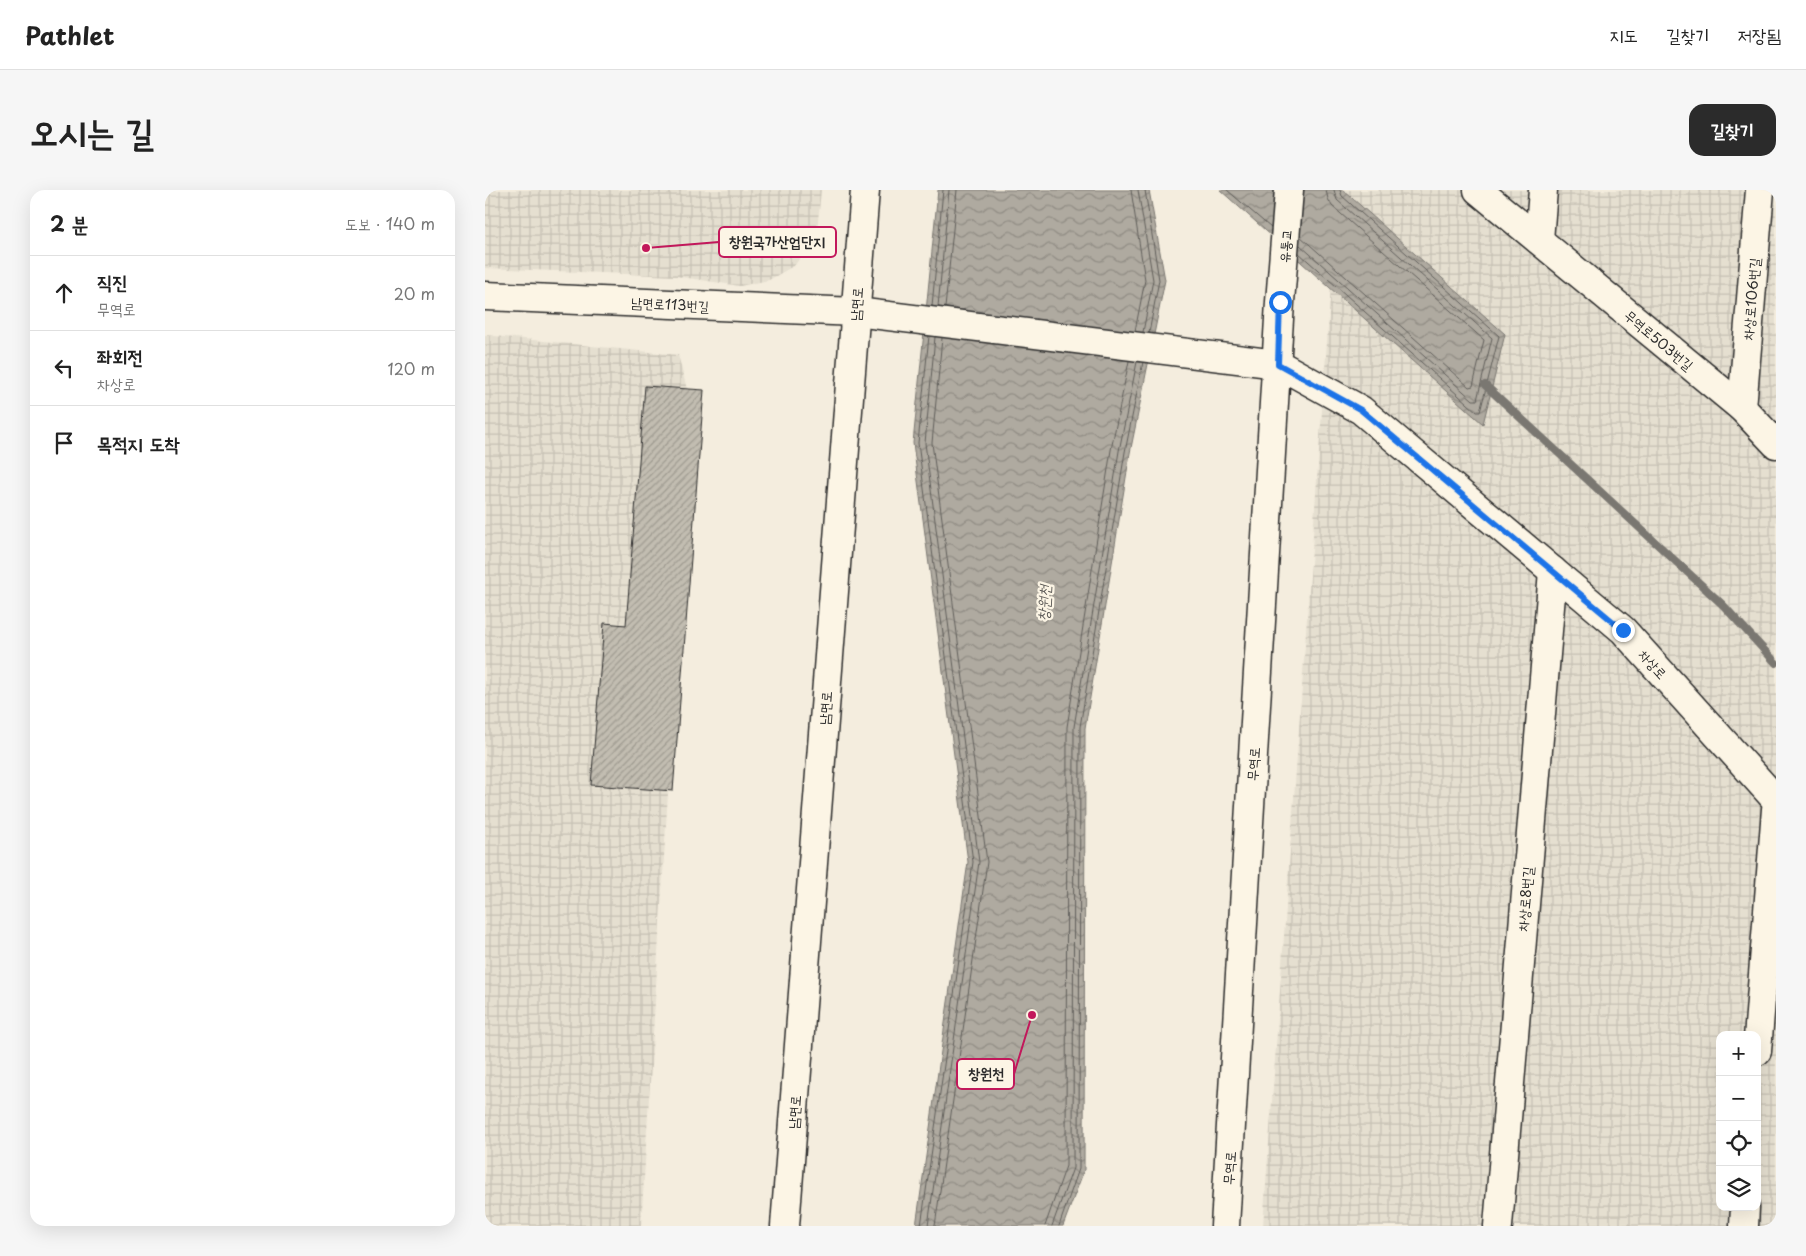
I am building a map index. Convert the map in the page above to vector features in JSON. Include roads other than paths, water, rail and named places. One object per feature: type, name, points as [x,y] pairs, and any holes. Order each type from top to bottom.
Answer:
[{"type":"street","name":"남면로","points":[[785,1226],[865,190]]},
{"type":"street","name":"유통교","points":[[1280,302],[1289,190]]},
{"type":"street","name":"무역로503번길","points":[[1477,190],[1742,408],[1776,444]]},
{"type":"street","points":[[1539,240],[1543,190]]},
{"type":"street","name":"차상로106번길","points":[[1742,408],[1760,190]]},
{"type":"street","name":"남면로113번길","points":[[485,296],[856,312],[1278,364]]},
{"type":"street","name":"무역로","points":[[1225,1226],[1278,364],[1280,302]]},
{"type":"street","name":"차상로","points":[[1278,364],[1361,410],[1623,630],[1776,800]]},
{"type":"street","name":"차상로8번길","points":[[1498,1226],[1553,572]]},
{"type":"street","points":[[1759,1031],[1776,809]]},
{"type":"street","points":[[1744,1226],[1745,1211]]},
{"type":"water","points":[[938,190],[1149,190],[1165,280],[1130,453],[1085,728],[1084,1170],[1063,1226],[916,1226],[968,862],[913,443]]},
{"type":"water","points":[[1220,190],[1343,190],[1505,334],[1483,424]]},
{"type":"waterway","points":[[1485,385],[1723,605],[1776,663]]},
{"type":"place","name":"창원국가산업단지","points":[[646,248]]},
{"type":"place","name":"창원천","points":[[1032,1015]]}]
